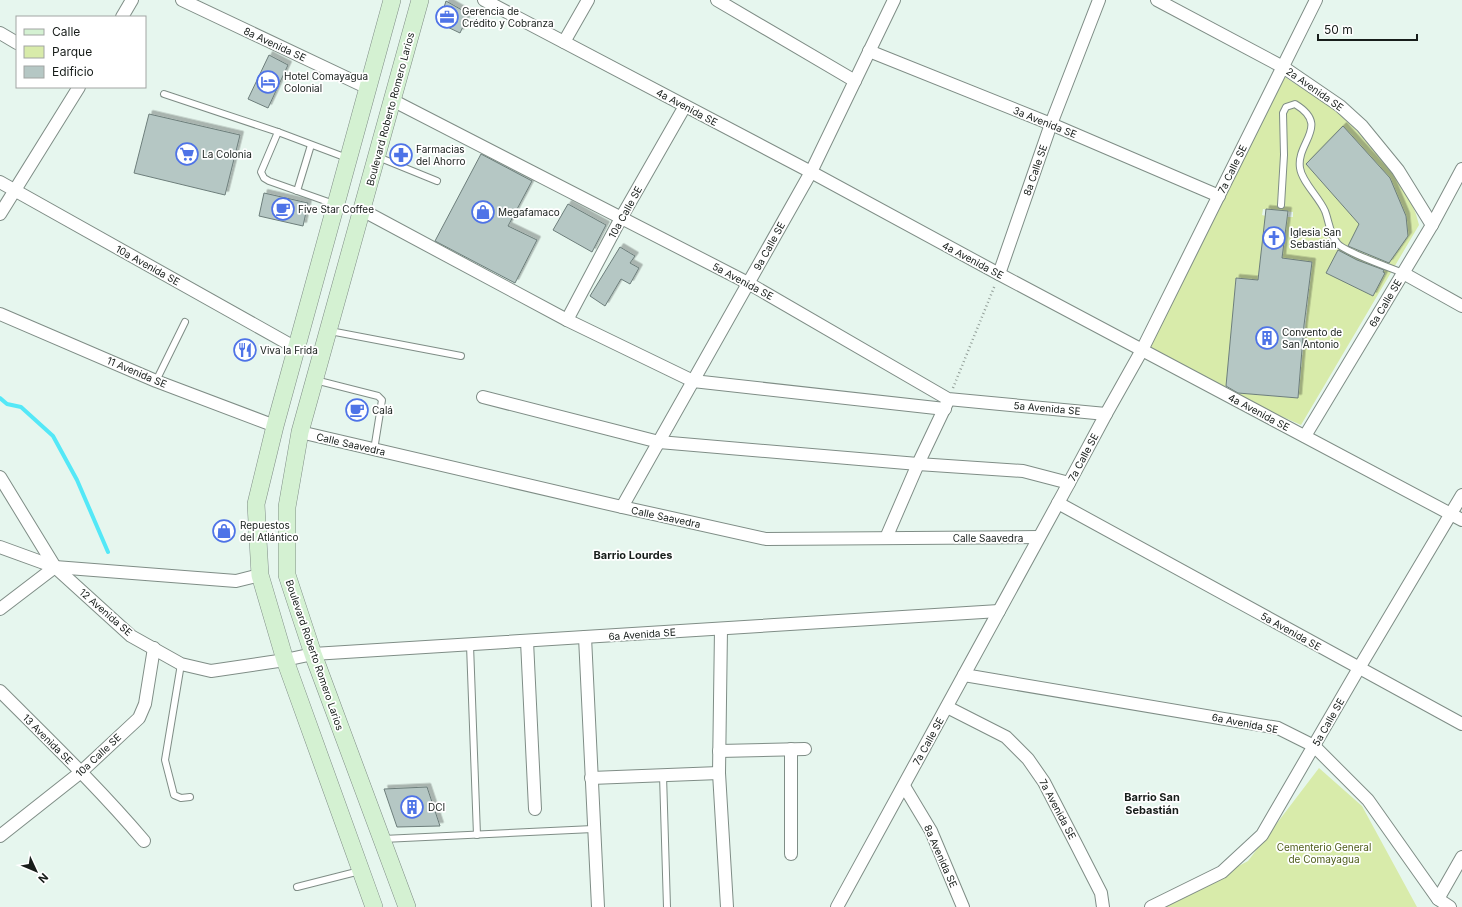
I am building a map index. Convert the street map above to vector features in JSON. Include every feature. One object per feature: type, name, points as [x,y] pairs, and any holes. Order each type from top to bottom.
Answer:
[{"type":"main road","points":[[374,907],[285,660],[260,575],[256,504],[296,348],[392,0]]},
{"type":"main road","name":"Boulevard Roberto Romero Larios","points":[[407,907],[313,654],[287,575],[287,507],[300,432],[420,0]]},
{"type":"street","points":[[123,16],[132,0]]},
{"type":"street","name":"8a Avenida SE","points":[[182,0],[368,88]]},
{"type":"street","name":"4a Avenida SE","points":[[484,0],[811,172],[999,274],[1457,517]]},
{"type":"street","points":[[564,42],[588,0]]},
{"type":"street","points":[[717,0],[733,4],[855,81]]},
{"type":"street","name":"9a Calle SE","points":[[622,507],[811,172],[894,0]]},
{"type":"street","name":"8a Calle SE","points":[[999,274],[1051,124],[1099,0]]},
{"type":"street","name":"2a Avenida SE","points":[[1158,0],[1283,67],[1340,106],[1362,126],[1398,170],[1432,225]]},
{"type":"street","name":"7a Calle SE","points":[[837,907],[1142,350],[1316,0]]},
{"type":"street","points":[[0,33],[16,42]]},
{"type":"street","name":"3a Avenida SE","points":[[869,51],[1051,124],[1219,196]]},
{"type":"street","points":[[0,214],[78,88]]},
{"type":"street","name":"5a Avenida SE","points":[[392,100],[748,283],[947,404],[1106,414]]},
{"type":"street","name":"10a Calle SE","points":[[567,320],[621,218],[685,106]]},
{"type":"street","name":"6a Calle SE","points":[[1305,436],[1432,225],[1462,169]]},
{"type":"street","name":"10a Avenida SE","points":[[0,182],[296,348]]},
{"type":"street","points":[[362,210],[567,320],[693,381],[947,404],[918,464],[886,538]]},
{"type":"street","points":[[1403,273],[1462,306]]},
{"type":"street","name":"11 Avenida SE","points":[[0,314],[156,381],[275,426]]},
{"type":"street","points":[[483,397],[659,442],[918,464],[1023,471],[1069,483]]},
{"type":"street","name":"Calle Saavedra","points":[[300,432],[766,539],[1039,537]]},
{"type":"street","name":"12 Avenida SE","points":[[0,477],[55,567],[131,636],[181,664],[211,671],[285,660]]},
{"type":"street","name":"5a Calle SE","points":[[1151,907],[1222,872],[1262,835],[1359,668],[1457,517],[1462,496]]},
{"type":"street","name":"5a Avenida SE","points":[[1058,503],[1462,724]]},
{"type":"street","points":[[0,547],[55,567],[236,581],[260,575]]},
{"type":"street","points":[[0,609],[55,567]]},
{"type":"street","name":"6a Avenida SE","points":[[285,660],[313,654],[999,611]]},
{"type":"street","points":[[721,629],[719,773],[726,907]]},
{"type":"street","points":[[585,638],[598,907]]},
{"type":"street","points":[[527,641],[535,809]]},
{"type":"street","name":"10a Calle SE","points":[[0,836],[81,772],[139,718],[145,704],[154,648]]},
{"type":"street","name":"6a Avenida SE","points":[[964,675],[1278,728],[1314,746],[1368,800],[1438,900],[1450,907]]},
{"type":"street","name":"13 Avenida SE","points":[[0,691],[81,772],[122,815],[144,841]]},
{"type":"street","name":"7a Avenida SE","points":[[947,707],[1006,737],[1028,759],[1044,782],[1101,893],[1103,907]]},
{"type":"street","points":[[719,751],[805,749]]},
{"type":"street","points":[[791,750],[791,854]]},
{"type":"street","points":[[591,778],[719,773]]},
{"type":"street","name":"8a Avenida SE","points":[[904,786],[931,831],[963,907]]},
{"type":"street","points":[[1438,900],[1462,857]]},
{"type":"lane","points":[[164,94],[278,132],[348,158]]},
{"type":"lane","points":[[1281,205],[1284,155],[1283,113],[1286,107],[1295,104],[1310,118],[1312,126],[1300,160],[1300,169],[1304,179],[1322,205],[1339,246],[1403,273]]},
{"type":"lane","points":[[278,132],[261,172],[264,178],[336,204]]},
{"type":"lane","points":[[297,191],[311,144]]},
{"type":"lane","points":[[377,156],[437,181]]},
{"type":"lane","points":[[156,381],[185,322]]},
{"type":"lane","points":[[329,330],[460,356]]},
{"type":"lane","points":[[315,380],[378,396],[382,400],[374,450]]},
{"type":"lane","points":[[470,645],[477,835]]},
{"type":"lane","points":[[181,664],[165,760],[174,795],[181,798],[190,797]]},
{"type":"lane","points":[[663,776],[667,907]]},
{"type":"lane","points":[[382,839],[594,830]]},
{"type":"lane","points":[[297,887],[360,871]]},
{"type":"path","points":[[947,404],[999,274]]},
{"type":"green space","points":[[1282,75],[1330,107],[1370,144],[1384,160],[1406,193],[1419,225],[1301,425],[1226,392],[1298,398],[1312,262],[1282,258],[1287,217],[1293,217],[1293,212],[1263,209],[1262,215],[1266,216],[1258,280],[1236,278],[1226,391],[1147,348]]},
{"type":"green space","name":"Cementerio General de Comayagua","points":[[1319,768],[1362,806],[1417,907],[1162,907],[1248,861]]},
{"type":"building","points":[[446,1],[469,14],[460,33],[439,23]]},
{"type":"building","name":"Hotel Comayagua Colonial","points":[[269,55],[288,65],[268,108],[248,99]]},
{"type":"building","name":"La Colonia","points":[[149,114],[240,135],[225,195],[134,173]]},
{"type":"building","points":[[1343,126],[1390,178],[1406,216],[1408,236],[1389,263],[1348,246],[1359,224],[1306,164]]},
{"type":"building","name":"Megafamaco","points":[[481,154],[532,181],[508,226],[537,240],[515,283],[435,241]]},
{"type":"building","name":"Five Star Coffee","points":[[264,193],[308,203],[303,226],[259,216]]},
{"type":"building","points":[[568,204],[606,225],[592,252],[553,230]]},
{"type":"building","name":"Convento de San Antonio","points":[[1266,209],[1288,211],[1282,258],[1312,262],[1304,325],[1298,398],[1238,393],[1226,386],[1236,278],[1258,280]]},
{"type":"building","points":[[620,247],[635,256],[630,263],[639,268],[630,284],[621,279],[605,306],[590,296]]},
{"type":"building","points":[[1338,250],[1357,260],[1384,270],[1383,272],[1385,273],[1373,296],[1326,273]]},
{"type":"building","name":"DCI","points":[[427,787],[440,826],[397,827],[384,789]]},
{"type":"waterway","points":[[0,398],[7,404],[21,407],[53,436],[77,480],[108,552]]},
{"type":"place","name":"Gerencia de Crédito y Cobranza","points":[[447,17]]},
{"type":"place","name":"Hotel Comayagua Colonial","points":[[268,82]]},
{"type":"place","name":"La Colonia","points":[[187,154]]},
{"type":"place","name":"Farmacias del Ahorro","points":[[401,155]]},
{"type":"place","name":"Five Star Coffee","points":[[283,209]]},
{"type":"place","name":"Megafamaco","points":[[483,212]]},
{"type":"place","name":"Iglesia San Sebastián","points":[[1274,238]]},
{"type":"place","name":"Convento de San Antonio","points":[[1267,338]]},
{"type":"place","name":"Viva la Frida","points":[[245,350]]},
{"type":"place","name":"Calá","points":[[357,410]]},
{"type":"place","name":"Repuestos del Atlántico","points":[[224,531]]},
{"type":"place","name":"DCI","points":[[412,807]]},
{"type":"district","name":"Barrio Lourdes","points":[[633,555]]},
{"type":"district","name":"Barrio San Sebastián","points":[[1152,803]]}]
